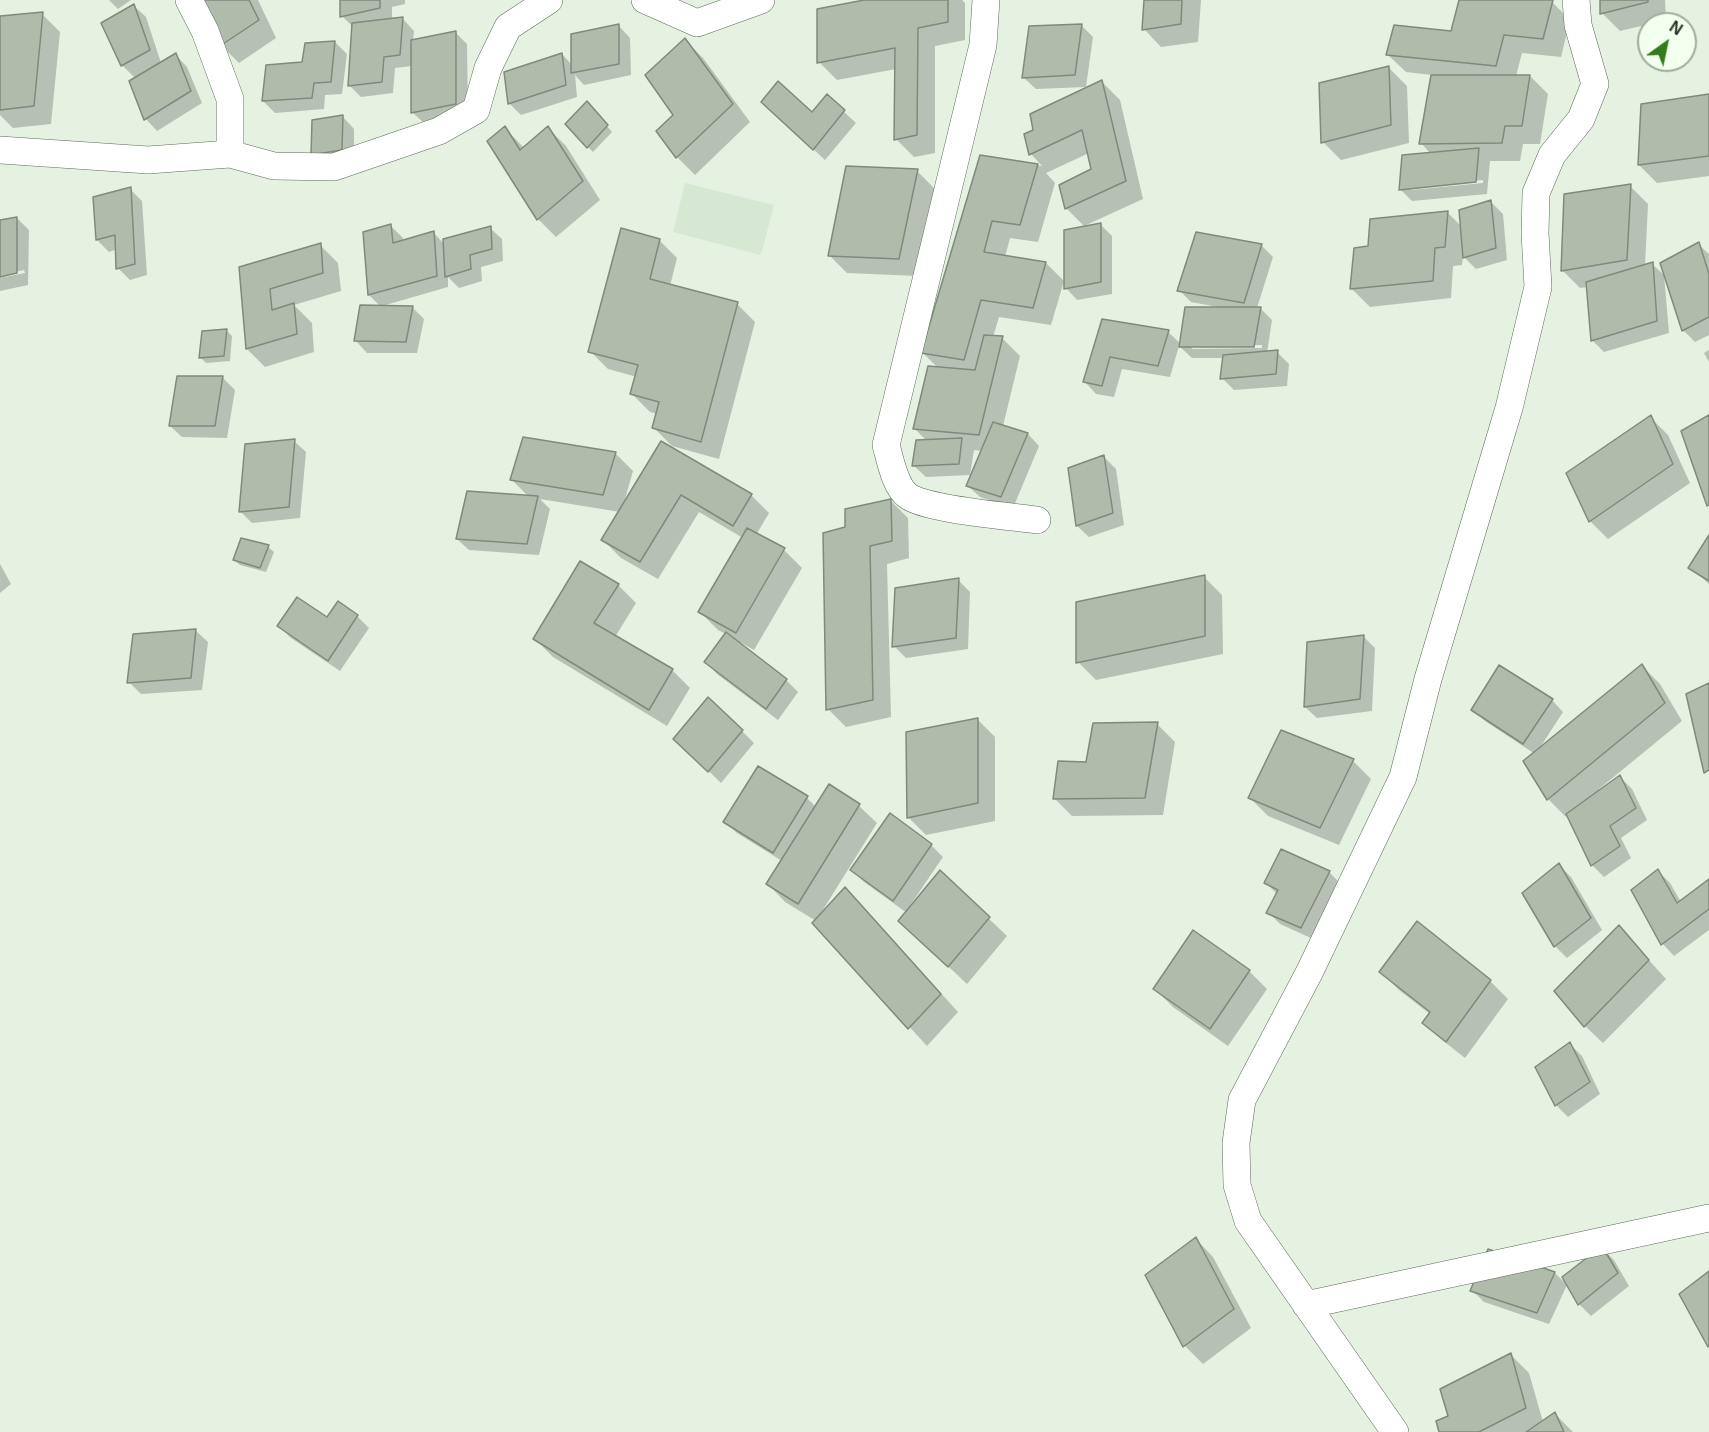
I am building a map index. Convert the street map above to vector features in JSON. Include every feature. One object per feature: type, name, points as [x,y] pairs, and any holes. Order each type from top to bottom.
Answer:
[{"type":"street","points":[[189,0],[205,31],[230,99],[230,154]]},
{"type":"street","points":[[0,150],[148,160],[230,154],[274,166],[334,167],[439,131],[476,110],[488,68],[508,27],[549,0]]},
{"type":"street","points":[[645,0],[698,23],[761,0]]},
{"type":"street","points":[[986,0],[983,45],[886,445],[896,478],[908,495],[934,506],[1037,520]]},
{"type":"street","points":[[1395,1432],[1248,1221],[1237,1185],[1236,1143],[1242,1100],[1309,973],[1403,777],[1428,680],[1509,408],[1538,286],[1535,233],[1536,193],[1552,155],[1581,119],[1595,84],[1578,25],[1576,0]]},
{"type":"street","points":[[1306,1305],[1709,1218]]},
{"type":"shaded area","points":[[685,183],[774,205],[761,255],[673,232]]},
{"type":"building","points":[[198,0],[249,0],[259,20],[220,46]]},
{"type":"building","points":[[340,0],[380,0],[380,8],[340,17]]},
{"type":"building","points":[[864,0],[948,0],[948,22],[918,28],[917,135],[894,140],[895,48],[817,63],[817,9]]},
{"type":"building","points":[[1144,0],[1182,0],[1181,24],[1142,30]]},
{"type":"building","points":[[1459,0],[1553,0],[1543,39],[1504,35],[1496,66],[1386,55],[1394,25],[1451,31]]},
{"type":"building","points":[[1600,0],[1648,0],[1648,2],[1600,14]]},
{"type":"building","points":[[134,4],[150,50],[121,66],[101,23]]},
{"type":"building","points":[[43,12],[34,106],[0,110],[0,16]]},
{"type":"building","points":[[403,17],[400,55],[384,57],[382,82],[348,86],[352,23]]},
{"type":"building","points":[[619,24],[619,64],[571,73],[571,34]]},
{"type":"building","points":[[1082,24],[1075,75],[1022,78],[1029,26]]},
{"type":"building","points":[[456,31],[456,104],[411,113],[411,40]]},
{"type":"building","points":[[685,38],[733,104],[676,158],[656,131],[673,115],[645,75]]},
{"type":"building","points":[[335,41],[331,82],[314,83],[312,98],[262,101],[266,65],[302,62],[305,43]]},
{"type":"building","points":[[176,53],[191,91],[144,120],[129,81]]},
{"type":"building","points":[[562,53],[566,85],[508,104],[504,72]]},
{"type":"building","points":[[1389,66],[1391,125],[1321,143],[1319,83]]},
{"type":"building","points":[[1431,75],[1530,75],[1522,126],[1505,126],[1502,143],[1419,144]]},
{"type":"building","points":[[1102,80],[1126,181],[1065,209],[1059,185],[1091,169],[1082,130],[1029,155],[1024,134],[1033,130],[1030,114]]},
{"type":"building","points":[[778,81],[812,112],[827,94],[845,110],[813,150],[761,102]]},
{"type":"building","points":[[1709,94],[1709,156],[1638,165],[1641,104]]},
{"type":"building","points":[[587,101],[608,125],[587,148],[565,124]]},
{"type":"building","points":[[343,115],[342,150],[311,155],[312,120]]},
{"type":"building","points":[[505,126],[520,150],[548,126],[583,181],[537,220],[487,141]]},
{"type":"building","points":[[1479,148],[1476,182],[1399,190],[1402,155]]},
{"type":"building","points":[[980,155],[1038,164],[1020,225],[992,221],[984,252],[1046,262],[1033,308],[981,300],[964,360],[921,353]]},
{"type":"building","points":[[846,166],[918,169],[899,259],[828,256]]},
{"type":"building","points":[[1631,184],[1627,260],[1561,271],[1564,194]]},
{"type":"building","points":[[131,187],[135,264],[116,269],[115,235],[96,240],[93,197]]},
{"type":"building","points":[[1491,200],[1496,248],[1463,258],[1459,210]]},
{"type":"building","points":[[1448,211],[1445,247],[1435,248],[1433,281],[1350,289],[1354,248],[1368,246],[1370,219]]},
{"type":"building","points":[[17,217],[17,273],[0,277],[0,220]]},
{"type":"building","points":[[1101,223],[1101,282],[1064,289],[1064,230]]},
{"type":"building","points":[[391,224],[393,243],[434,231],[437,276],[368,295],[363,232]]},
{"type":"building","points":[[491,226],[492,249],[470,255],[471,269],[445,277],[443,239]]},
{"type":"building","points":[[621,228],[660,239],[650,279],[738,302],[701,442],[652,428],[659,402],[630,394],[638,365],[588,352]]},
{"type":"building","points":[[1196,232],[1262,244],[1244,303],[1177,291]]},
{"type":"building","points":[[1699,242],[1709,274],[1709,317],[1682,331],[1660,263]]},
{"type":"building","points":[[321,243],[323,273],[270,289],[272,310],[294,303],[297,334],[246,349],[239,267]]},
{"type":"building","points":[[1653,262],[1657,321],[1591,341],[1586,282]]},
{"type":"building","points":[[360,305],[413,306],[406,342],[354,341]]},
{"type":"building","points":[[1185,307],[1261,307],[1254,347],[1179,347]]},
{"type":"building","points":[[1102,319],[1169,330],[1158,366],[1110,357],[1102,386],[1083,382]]},
{"type":"building","points":[[227,329],[224,356],[199,358],[202,331]]},
{"type":"building","points":[[984,335],[1003,336],[979,435],[913,429],[928,366],[975,370]]},
{"type":"building","points":[[1278,350],[1276,374],[1220,379],[1223,355]]},
{"type":"building","points":[[177,376],[223,376],[215,426],[169,426]]},
{"type":"building","points":[[1651,415],[1673,464],[1589,522],[1566,473]]},
{"type":"building","points":[[1709,415],[1709,505],[1707,506],[1681,431]]},
{"type":"building","points":[[993,422],[1028,433],[1001,497],[966,486]]},
{"type":"building","points":[[523,437],[616,452],[603,495],[510,480]]},
{"type":"building","points":[[962,438],[959,464],[912,466],[916,440]]},
{"type":"building","points":[[295,439],[289,507],[239,512],[245,444]]},
{"type":"building","points":[[661,441],[752,494],[733,526],[681,495],[640,562],[601,540]]},
{"type":"building","points":[[1104,455],[1113,513],[1076,526],[1068,468]]},
{"type":"building","points":[[467,491],[538,496],[527,544],[456,539]]},
{"type":"building","points":[[891,499],[892,541],[870,546],[873,700],[826,710],[823,533],[845,527],[845,509]]},
{"type":"building","points":[[747,528],[785,548],[736,633],[698,612]]},
{"type":"building","points":[[1709,535],[1709,581],[1688,568]]},
{"type":"building","points":[[241,538],[269,545],[260,568],[233,560]]},
{"type":"building","points":[[580,561],[619,584],[594,623],[673,669],[649,710],[533,639]]},
{"type":"building","points":[[1205,575],[1205,636],[1076,663],[1076,602]]},
{"type":"building","points":[[959,578],[956,638],[892,647],[895,588]]},
{"type":"building","points":[[297,597],[327,617],[338,601],[358,615],[328,661],[277,626]]},
{"type":"building","points":[[196,629],[191,678],[127,683],[133,634]]},
{"type":"building","points":[[726,632],[787,679],[766,709],[704,662]]},
{"type":"building","points":[[1364,635],[1360,699],[1304,707],[1307,642]]},
{"type":"building","points":[[1642,664],[1665,703],[1547,800],[1523,761]]},
{"type":"building","points":[[1499,665],[1553,699],[1523,744],[1471,710]]},
{"type":"building","points":[[1709,683],[1709,770],[1704,773],[1686,694]]},
{"type":"building","points":[[708,697],[743,730],[708,772],[673,739]]},
{"type":"building","points":[[978,718],[978,803],[907,818],[906,732]]},
{"type":"building","points":[[1158,722],[1145,798],[1053,799],[1058,761],[1086,762],[1093,723]]},
{"type":"building","points":[[1281,730],[1354,759],[1320,828],[1248,798]]},
{"type":"building","points":[[758,766],[808,796],[773,853],[723,822]]},
{"type":"building","points":[[1620,775],[1636,808],[1610,826],[1620,846],[1591,866],[1566,814]]},
{"type":"building","points":[[829,784],[860,804],[798,904],[766,884]]},
{"type":"building","points":[[890,813],[932,844],[893,901],[850,870]]},
{"type":"building","points":[[1281,849],[1330,871],[1301,928],[1266,913],[1278,890],[1264,883]]},
{"type":"building","points":[[1559,863],[1591,918],[1554,947],[1522,893]]},
{"type":"building","points":[[1658,869],[1677,903],[1709,879],[1709,909],[1661,945],[1631,890]]},
{"type":"building","points":[[940,870],[990,917],[948,967],[898,921]]},
{"type":"building","points":[[845,887],[941,994],[908,1029],[812,923]]},
{"type":"building","points":[[1417,921],[1491,980],[1446,1042],[1422,1023],[1430,1012],[1379,972]]},
{"type":"building","points":[[1619,925],[1649,960],[1584,1027],[1554,991]]},
{"type":"building","points":[[1193,930],[1250,970],[1210,1029],[1153,989]]},
{"type":"building","points":[[1570,1042],[1590,1082],[1555,1106],[1535,1067]]},
{"type":"building","points":[[1196,1237],[1234,1309],[1183,1347],[1145,1275]]},
{"type":"building","points":[[1602,1246],[1618,1273],[1578,1305],[1562,1277]]},
{"type":"building","points":[[1488,1249],[1555,1272],[1537,1313],[1470,1291]]},
{"type":"building","points":[[1709,1271],[1709,1346],[1708,1347],[1679,1294]]},
{"type":"building","points":[[1511,1353],[1526,1408],[1479,1432],[1439,1432],[1436,1421],[1448,1416],[1440,1389]]},
{"type":"building","points":[[1555,1412],[1564,1432],[1526,1432]]}]
